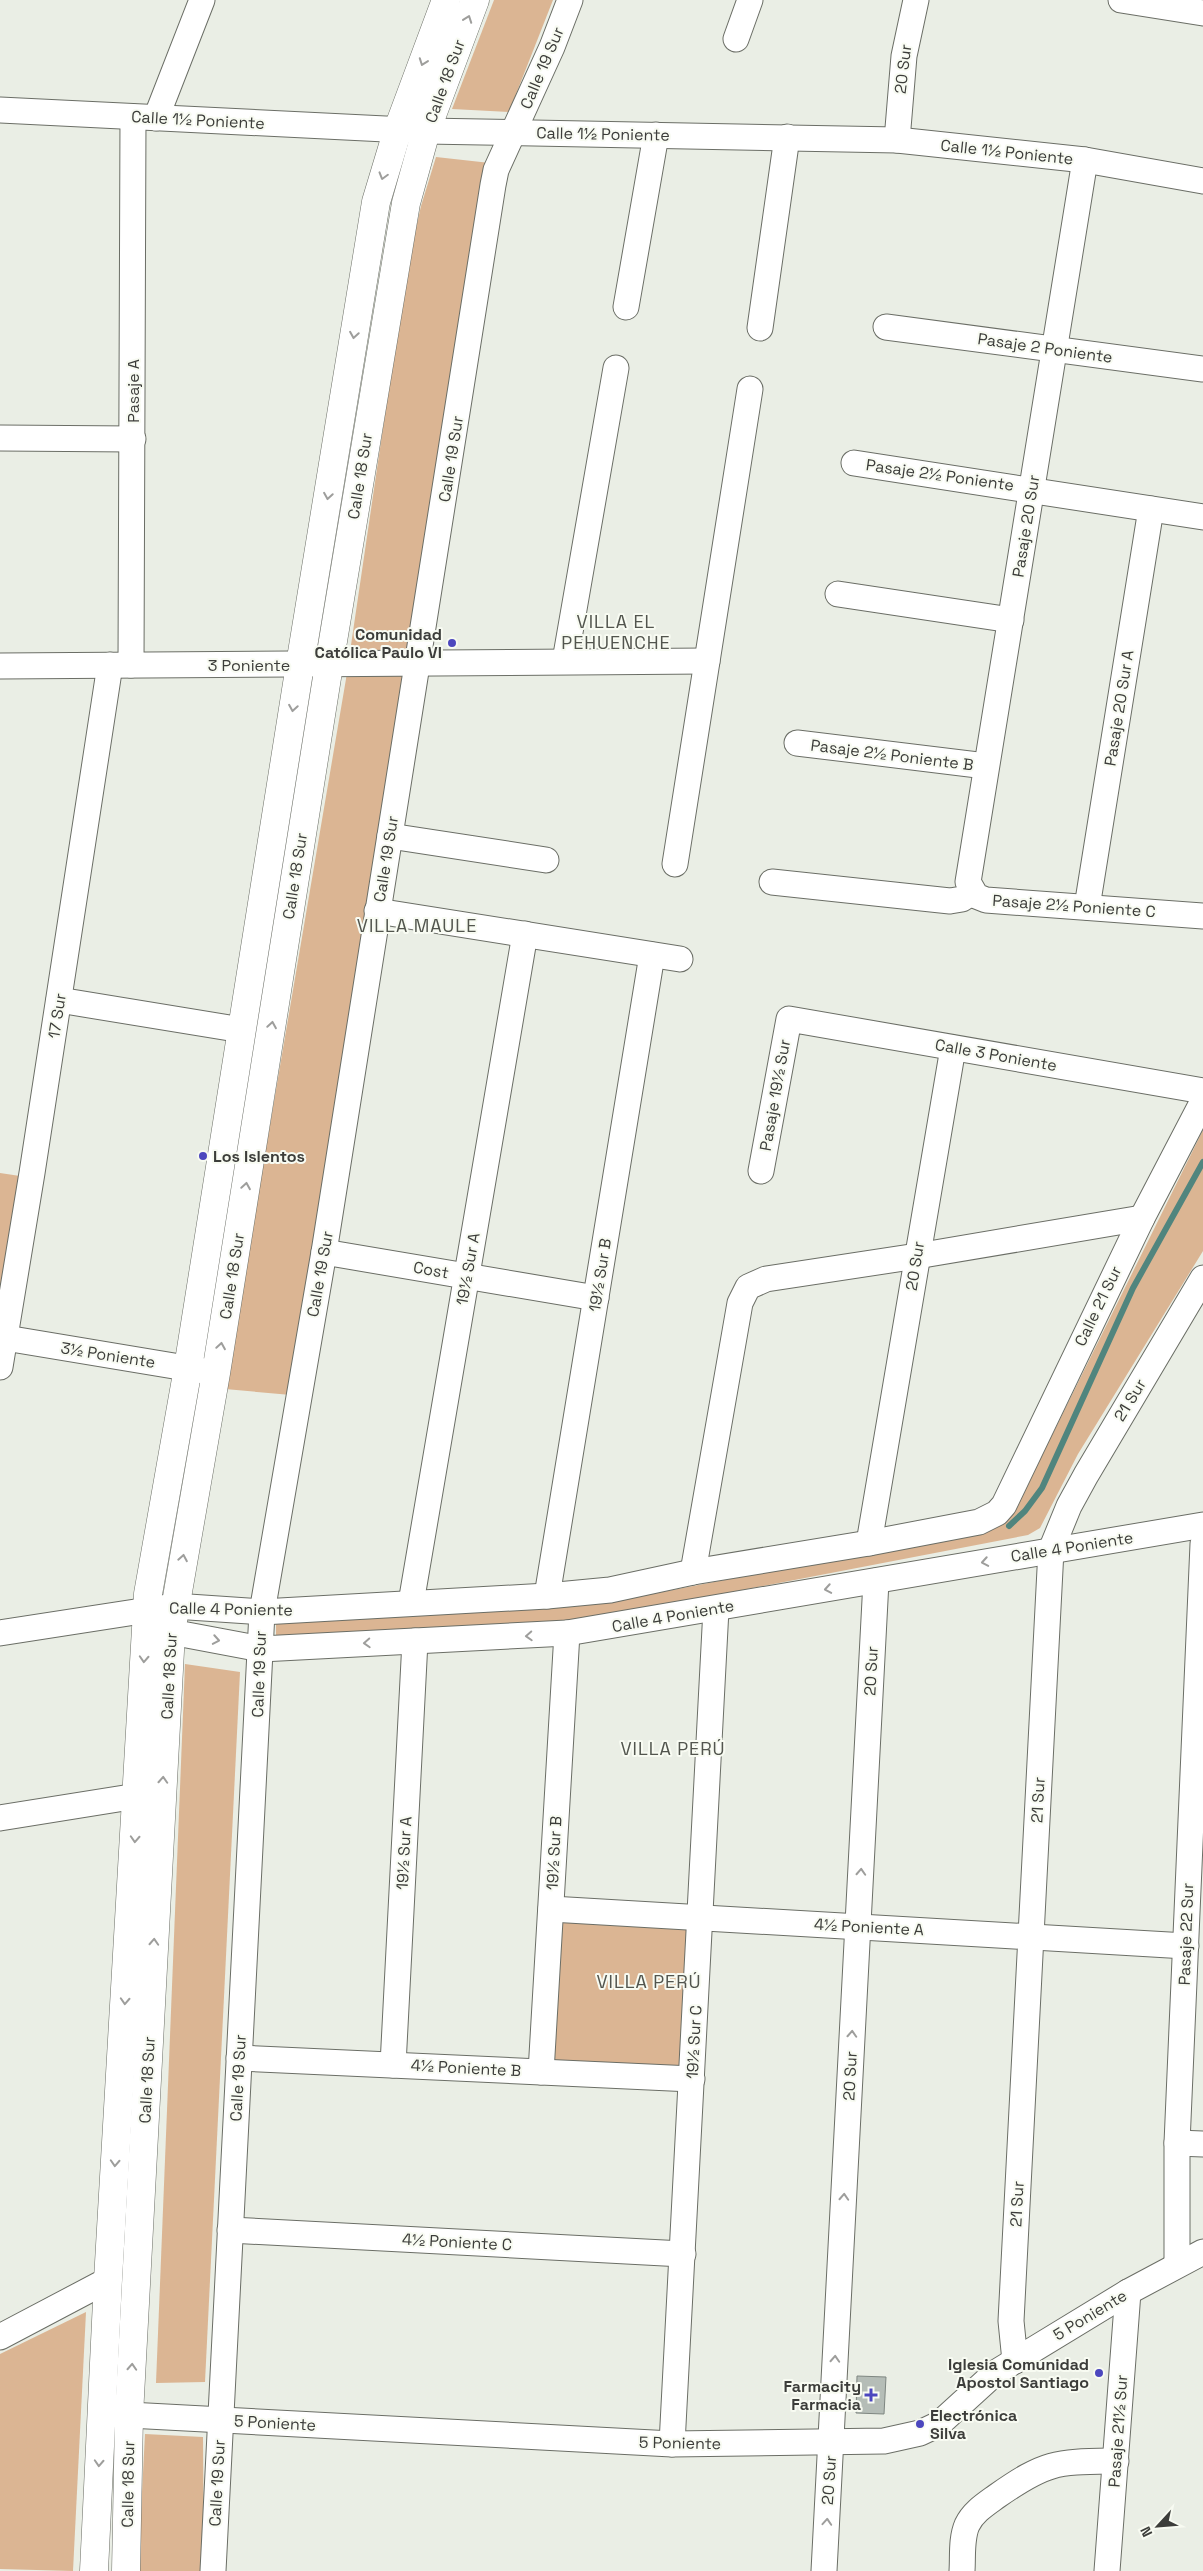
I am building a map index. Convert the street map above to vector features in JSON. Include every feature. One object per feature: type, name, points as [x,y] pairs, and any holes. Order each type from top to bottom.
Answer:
[{"type":"main road","name":"Calle 18 Sur","points":[[94,2571],[108,2280],[149,1585],[188,1368],[376,202],[398,129],[446,0]]},
{"type":"main road","name":"Calle 18 Sur","points":[[126,2571],[130,2416],[172,1619],[216,1373],[401,226],[413,174],[426,131],[475,0]]},
{"type":"street","points":[[145,117],[202,0]]},
{"type":"street","name":"Calle 19 Sur","points":[[213,2571],[262,1648],[262,1612],[324,1252],[492,184],[496,170],[570,0]]},
{"type":"street","points":[[736,39],[750,0]]},
{"type":"street","name":"20 Sur","points":[[897,140],[904,56],[916,0]]},
{"type":"street","points":[[1121,0],[1203,13]]},
{"type":"street","name":"Calle 1½ Poniente","points":[[0,110],[426,131],[897,140],[1085,160],[1203,181]]},
{"type":"street","name":"Pasaje A","points":[[121,665],[133,439],[145,117]]},
{"type":"street","points":[[626,307],[656,135]]},
{"type":"street","points":[[760,328],[787,137]]},
{"type":"street","name":"Pasaje 20 Sur","points":[[972,892],[968,876],[1085,160]]},
{"type":"street","name":"Pasaje 2 Poniente","points":[[886,327],[1203,369]]},
{"type":"street","points":[[565,661],[616,368]]},
{"type":"street","points":[[675,864],[750,389]]},
{"type":"street","points":[[0,438],[133,439]]},
{"type":"street","name":"Pasaje 2½ Poniente","points":[[854,463],[1032,489],[1203,517]]},
{"type":"street","name":"Pasaje 20 Sur A","points":[[1087,907],[1151,509]]},
{"type":"street","points":[[838,594],[1011,620]]},
{"type":"street","name":"3 Poniente","points":[[0,666],[707,661]]},
{"type":"street","name":"17 Sur","points":[[0,1368],[3,1338],[59,1000],[121,665]]},
{"type":"street","name":"Pasaje 2½ Poniente B","points":[[797,743],[986,766]]},
{"type":"street","points":[[390,836],[546,860]]},
{"type":"street","name":"Pasaje 2½ Poniente C","points":[[772,882],[950,901],[962,899],[972,892],[986,900],[1203,916]]},
{"type":"street","points":[[377,911],[680,959]]},
{"type":"street","name":"19½ Sur A","points":[[411,1603],[525,934]]},
{"type":"street","name":"19½ Sur B","points":[[547,1596],[652,955]]},
{"type":"street","points":[[59,1000],[242,1030]]},
{"type":"street","name":"Calle 3 Poniente","points":[[789,1019],[1203,1091]]},
{"type":"street","name":"Pasaje 19½ Sur","points":[[761,1171],[789,1019]]},
{"type":"street","name":"20 Sur","points":[[869,1543],[953,1048]]},
{"type":"street","name":"Calle 21 Sur","points":[[997,1513],[1009,1496],[1142,1218],[1203,1101]]},
{"type":"street","points":[[693,1572],[740,1303],[744,1292],[759,1280],[917,1256],[1142,1218]]},
{"type":"street","name":"Cost","points":[[324,1252],[596,1298]]},
{"type":"street","name":"21 Sur","points":[[1015,2361],[1011,2321],[1050,1550],[1069,1506],[1086,1475],[1203,1278]]},
{"type":"street","name":"3½ Poniente","points":[[3,1338],[216,1373]]},
{"type":"street","name":"Calle 4 Poniente","points":[[172,1619],[547,1596],[610,1590],[693,1572],[869,1543],[979,1522],[997,1513]]},
{"type":"street","name":"Calle 4 Poniente","points":[[0,1633],[147,1610],[262,1648],[567,1634],[1203,1525]]},
{"type":"street","name":"Pasaje 22 Sur","points":[[1177,2264],[1178,2143],[1203,1544]]},
{"type":"street","name":"20 Sur","points":[[824,2571],[876,1581]]},
{"type":"street","name":"19½ Sur C","points":[[672,2444],[716,1609]]},
{"type":"street","name":"19½ Sur B","points":[[542,2072],[567,1634]]},
{"type":"street","name":"19½ Sur A","points":[[393,2065],[415,1641]]},
{"type":"street","points":[[0,1818],[137,1796]]},
{"type":"street","name":"4½ Poniente A","points":[[551,1909],[1186,1946]]},
{"type":"street","name":"4½ Poniente B","points":[[239,2058],[692,2079]]},
{"type":"street","points":[[1178,2143],[1203,2144]]},
{"type":"street","name":"4½ Poniente C","points":[[230,2230],[683,2254]]},
{"type":"street","name":"5 Poniente","points":[[101,2414],[672,2444],[884,2441],[920,2433],[938,2424],[995,2373],[1128,2292],[1177,2264],[1203,2252]]},
{"type":"street","points":[[0,2337],[108,2280]]},
{"type":"street","name":"Pasaje 21½ Sur","points":[[1107,2571],[1128,2292]]},
{"type":"street","points":[[962,2571],[964,2535],[967,2524],[980,2508],[1023,2477],[1046,2466],[1068,2462],[1116,2461]]},
{"type":"shaded area","points":[[494,0],[553,0],[509,112],[452,109]]},
{"type":"shaded area","points":[[436,157],[490,163],[291,1395],[225,1389],[346,679],[406,272],[421,206]]},
{"type":"shaded area","points":[[1203,1130],[1203,1251],[1078,1454],[1040,1528],[1028,1535],[566,1624],[276,1636],[276,1623],[569,1606],[652,1594],[988,1529],[1013,1514]]},
{"type":"shaded area","points":[[0,1173],[20,1176],[0,1292]]},
{"type":"shaded area","points":[[185,1664],[240,1672],[205,2382],[156,2383]]},
{"type":"shaded area","points":[[551,1911],[691,1919],[683,2075],[553,2068]]},
{"type":"shaded area","points":[[86,2312],[73,2571],[0,2569],[0,2354]]},
{"type":"shaded area","points":[[145,2434],[203,2437],[204,2571],[138,2571]]},
{"type":"building","name":"Farmacity Farmacia","points":[[857,2376],[886,2377],[884,2414],[856,2413]]},
{"type":"waterway","points":[[1009,1526],[1025,1511],[1042,1488],[1133,1288],[1203,1162]]},
{"type":"place","name":"Comunidad Católica Paulo VI","points":[[452,643]]},
{"type":"place","name":"Los Islentos","points":[[203,1156]]},
{"type":"place","name":"Iglesia Comunidad Apostol Santiago","points":[[1099,2373]]},
{"type":"place","name":"Farmacity Farmacia","points":[[871,2395]]},
{"type":"place","name":"Electrónica Silva","points":[[920,2424]]},
{"type":"district","name":"VILLA EL PEHUENCHE","points":[[616,631]]},
{"type":"district","name":"VILLA MAULE","points":[[417,925]]},
{"type":"district","name":"VILLA PERÚ","points":[[673,1748]]},
{"type":"district","name":"VILLA PERÚ","points":[[649,1981]]}]
